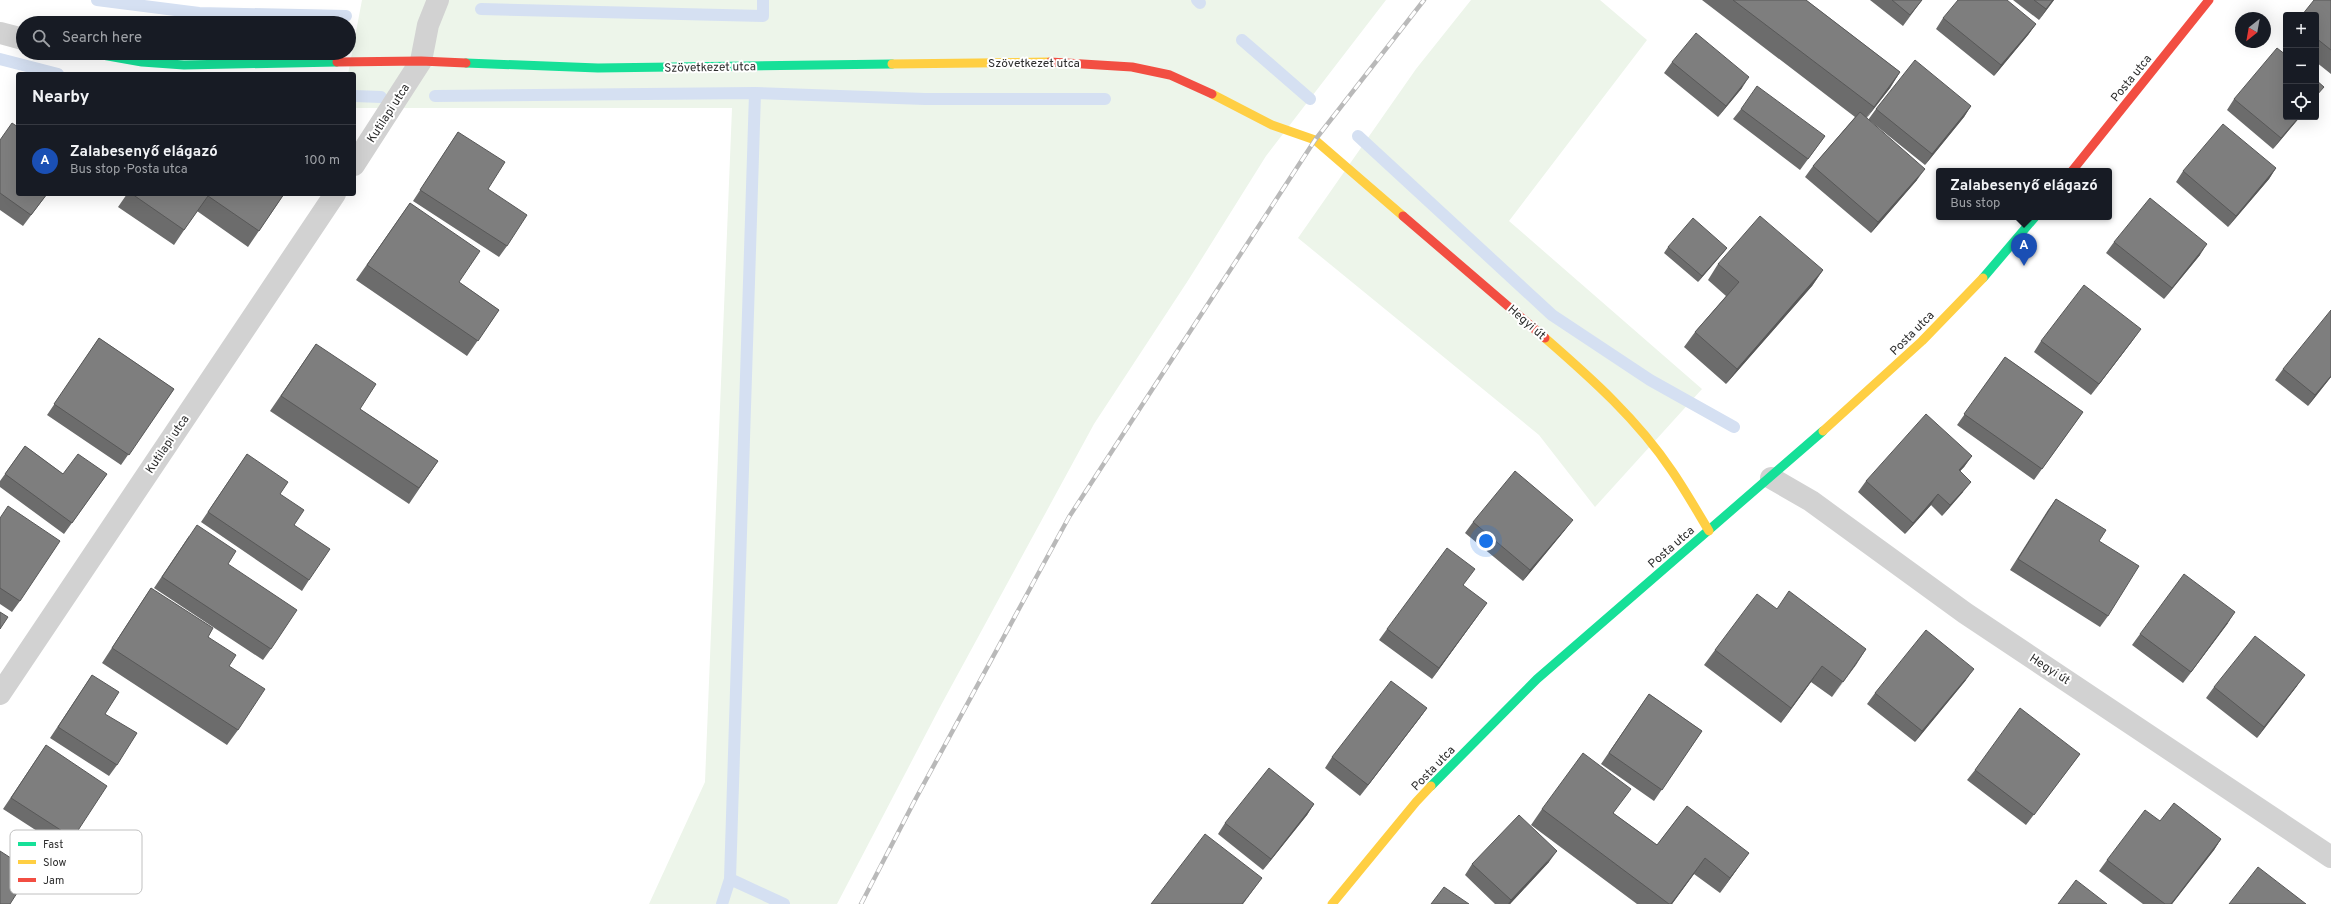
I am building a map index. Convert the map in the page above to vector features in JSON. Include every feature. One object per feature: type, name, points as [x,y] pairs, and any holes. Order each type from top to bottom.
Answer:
[{"type":"street","points":[[421,61],[428,25],[438,0]]},
{"type":"street","name":"Posta utca","points":[[2074,168],[2209,0]]},
{"type":"street","points":[[0,33],[16,37]]},
{"type":"street","name":"Szövetkezet utca","points":[[131,60],[184,65],[421,61],[598,68],[1069,62],[1102,64],[1170,75],[1234,104],[1272,125],[1316,140]]},
{"type":"street","name":"Kutilapi utca","points":[[356,162],[421,61]]},
{"type":"street","name":"Hegyi út","points":[[1316,140],[1586,374],[1637,426],[1672,470],[1709,531]]},
{"type":"street","name":"Kutilapi utca","points":[[0,694],[334,196]]},
{"type":"street","name":"Posta utca","points":[[1332,904],[1416,802],[1537,679],[1771,478],[1922,341],[1993,267],[2032,220]]},
{"type":"street","name":"Hegyi út","points":[[1771,478],[1811,500],[1965,613],[2331,857]]},
{"type":"shaded area","points":[[362,0],[1386,0],[1266,156],[1189,279],[1094,424],[940,707],[837,904],[649,904],[705,782],[732,108],[356,108],[356,72],[348,72],[351,60],[356,60],[356,32]]},
{"type":"shaded area","points":[[1471,0],[1600,0],[1647,40],[1509,221],[1702,389],[1595,507],[1539,435],[1298,238],[1416,69]]},
{"type":"building","points":[[1733,0],[1806,0],[1900,72],[1874,107]]},
{"type":"building","points":[[1892,0],[1922,0],[1910,15]]},
{"type":"building","points":[[1958,0],[2007,0],[2036,24],[2001,65],[1943,18]]},
{"type":"building","points":[[2034,0],[2053,0],[2046,9]]},
{"type":"building","points":[[2314,0],[2331,0],[2331,50],[2319,40],[2319,12],[2304,12]]},
{"type":"building","points":[[1696,33],[1749,77],[1726,106],[1672,62]]},
{"type":"building","points":[[2277,48],[2283,53],[2283,120],[2296,120],[2281,138],[2234,99]]},
{"type":"building","points":[[1915,60],[1971,106],[1932,154],[1876,109]]},
{"type":"building","points":[[2319,83],[2324,87],[2319,93]]},
{"type":"building","points":[[1757,86],[1825,136],[1808,159],[1741,109]]},
{"type":"building","points":[[1860,112],[1925,169],[1878,222],[1813,166]]},
{"type":"building","points":[[12,123],[16,126],[16,196],[45,196],[31,215],[0,193],[0,140]]},
{"type":"building","points":[[2223,124],[2276,168],[2236,216],[2183,171]]},
{"type":"building","points":[[458,132],[505,162],[488,189],[527,215],[507,246],[420,190]]},
{"type":"building","points":[[135,196],[208,196],[184,230]]},
{"type":"building","points":[[208,196],[283,196],[259,231]]},
{"type":"building","points":[[2150,198],[2207,244],[2172,288],[2114,242]]},
{"type":"building","points":[[410,203],[480,251],[459,282],[499,310],[478,341],[367,265]]},
{"type":"building","points":[[1760,216],[1823,270],[1737,369],[1695,332],[1739,282],[1718,264]]},
{"type":"building","points":[[1693,218],[1727,248],[1702,276],[1668,247]]},
{"type":"building","points":[[2084,285],[2141,329],[2099,384],[2041,341]]},
{"type":"building","points":[[2331,310],[2331,376],[2315,395],[2283,369]]},
{"type":"building","points":[[99,338],[174,389],[129,455],[54,404]]},
{"type":"building","points":[[316,344],[376,384],[360,409],[438,461],[419,488],[281,396]]},
{"type":"building","points":[[2005,357],[2083,412],[2042,469],[1964,414]]},
{"type":"building","points":[[1926,414],[1972,456],[1959,470],[1971,482],[1950,505],[1938,494],[1913,523],[1866,481]]},
{"type":"building","points":[[25,446],[63,474],[78,454],[107,474],[72,523],[5,474]]},
{"type":"building","points":[[247,454],[288,482],[280,494],[304,510],[294,525],[330,549],[309,580],[208,512]]},
{"type":"building","points":[[1515,471],[1573,520],[1530,570],[1473,522]]},
{"type":"building","points":[[2056,499],[2106,530],[2099,541],[2139,566],[2108,616],[2018,559]]},
{"type":"building","points":[[8,506],[60,541],[20,601],[0,588],[0,518]]},
{"type":"building","points":[[197,525],[236,551],[228,564],[297,610],[271,649],[162,577]]},
{"type":"building","points":[[1447,548],[1475,569],[1463,585],[1487,603],[1439,668],[1387,629]]},
{"type":"building","points":[[2184,574],[2235,612],[2191,672],[2140,634]]},
{"type":"building","points":[[151,588],[213,628],[208,637],[236,655],[229,666],[265,689],[238,730],[112,648]]},
{"type":"building","points":[[1789,591],[1866,649],[1843,682],[1822,666],[1791,708],[1715,650],[1757,594],[1777,609]]},
{"type":"building","points":[[0,612],[8,617],[0,629]]},
{"type":"building","points":[[1926,630],[1974,669],[1922,731],[1875,693]]},
{"type":"building","points":[[2255,636],[2305,675],[2264,727],[2214,687]]},
{"type":"building","points":[[92,675],[119,692],[105,714],[137,733],[117,765],[58,727]]},
{"type":"building","points":[[1391,681],[1427,708],[1368,785],[1332,757]]},
{"type":"building","points":[[1649,694],[1702,731],[1662,790],[1609,753]]},
{"type":"building","points":[[2020,708],[2080,754],[2034,815],[1975,770]]},
{"type":"building","points":[[46,745],[107,786],[78,830],[61,830],[11,798]]},
{"type":"building","points":[[1583,753],[1631,789],[1613,813],[1657,845],[1687,806],[1749,853],[1730,878],[1705,858],[1671,904],[1669,904],[1542,809]]},
{"type":"building","points":[[1269,768],[1314,804],[1271,859],[1225,823]]},
{"type":"building","points":[[2174,803],[2221,839],[2171,904],[2165,904],[2107,860],[2145,810],[2160,821]]},
{"type":"building","points":[[1519,815],[1557,851],[1511,900],[1472,864]]},
{"type":"building","points":[[1205,834],[1262,878],[1242,904],[1151,904]]},
{"type":"building","points":[[0,851],[10,857],[10,894],[16,894],[10,904],[0,904]]},
{"type":"building","points":[[2258,867],[2306,904],[2229,904]]},
{"type":"building","points":[[2076,880],[2107,904],[2058,904]]},
{"type":"building","points":[[1444,887],[1469,904],[1431,904]]},
{"type":"waterway","points":[[97,0],[199,13],[346,16]]},
{"type":"waterway","points":[[481,9],[763,16],[763,0]]},
{"type":"waterway","points":[[1197,0],[1200,3]]},
{"type":"waterway","points":[[1242,40],[1310,99]]},
{"type":"waterway","points":[[0,59],[50,72]]},
{"type":"waterway","points":[[435,96],[755,93],[925,99],[1105,99]]},
{"type":"waterway","points":[[722,904],[730,879],[755,93]]},
{"type":"waterway","points":[[356,96],[381,97]]},
{"type":"waterway","points":[[1358,136],[1552,315],[1650,380],[1734,427]]},
{"type":"waterway","points":[[730,879],[784,904]]},
{"type":"railway","points":[[861,904],[915,800],[1069,517],[1315,140],[1424,0]]},
{"type":"traffic: fast","points":[[131,60],[184,65],[337,62]]},
{"type":"traffic: fast","points":[[466,63],[598,68],[892,64]]},
{"type":"traffic: fast","points":[[1983,278],[2032,220]]},
{"type":"traffic: fast","points":[[1431,786],[1537,679],[1823,431]]},
{"type":"traffic: slow","points":[[892,64],[1050,62]]},
{"type":"traffic: slow","points":[[1212,94],[1272,125],[1315,140],[1403,216]]},
{"type":"traffic: slow","points":[[1823,431],[1922,341],[1983,278]]},
{"type":"traffic: slow","points":[[1545,338],[1613,400],[1644,434],[1659,452],[1677,478],[1709,531]]},
{"type":"traffic: slow","points":[[1332,904],[1416,802],[1431,786]]},
{"type":"traffic: jam","points":[[2074,168],[2209,0]]},
{"type":"traffic: jam","points":[[337,62],[421,61],[466,63]]},
{"type":"traffic: jam","points":[[1050,62],[1132,67],[1170,75],[1212,94]]},
{"type":"traffic: jam","points":[[1403,216],[1545,338]]},
{"type":"place","name":"Zalabesenyő elágazó","points":[[2024,266]]}]
